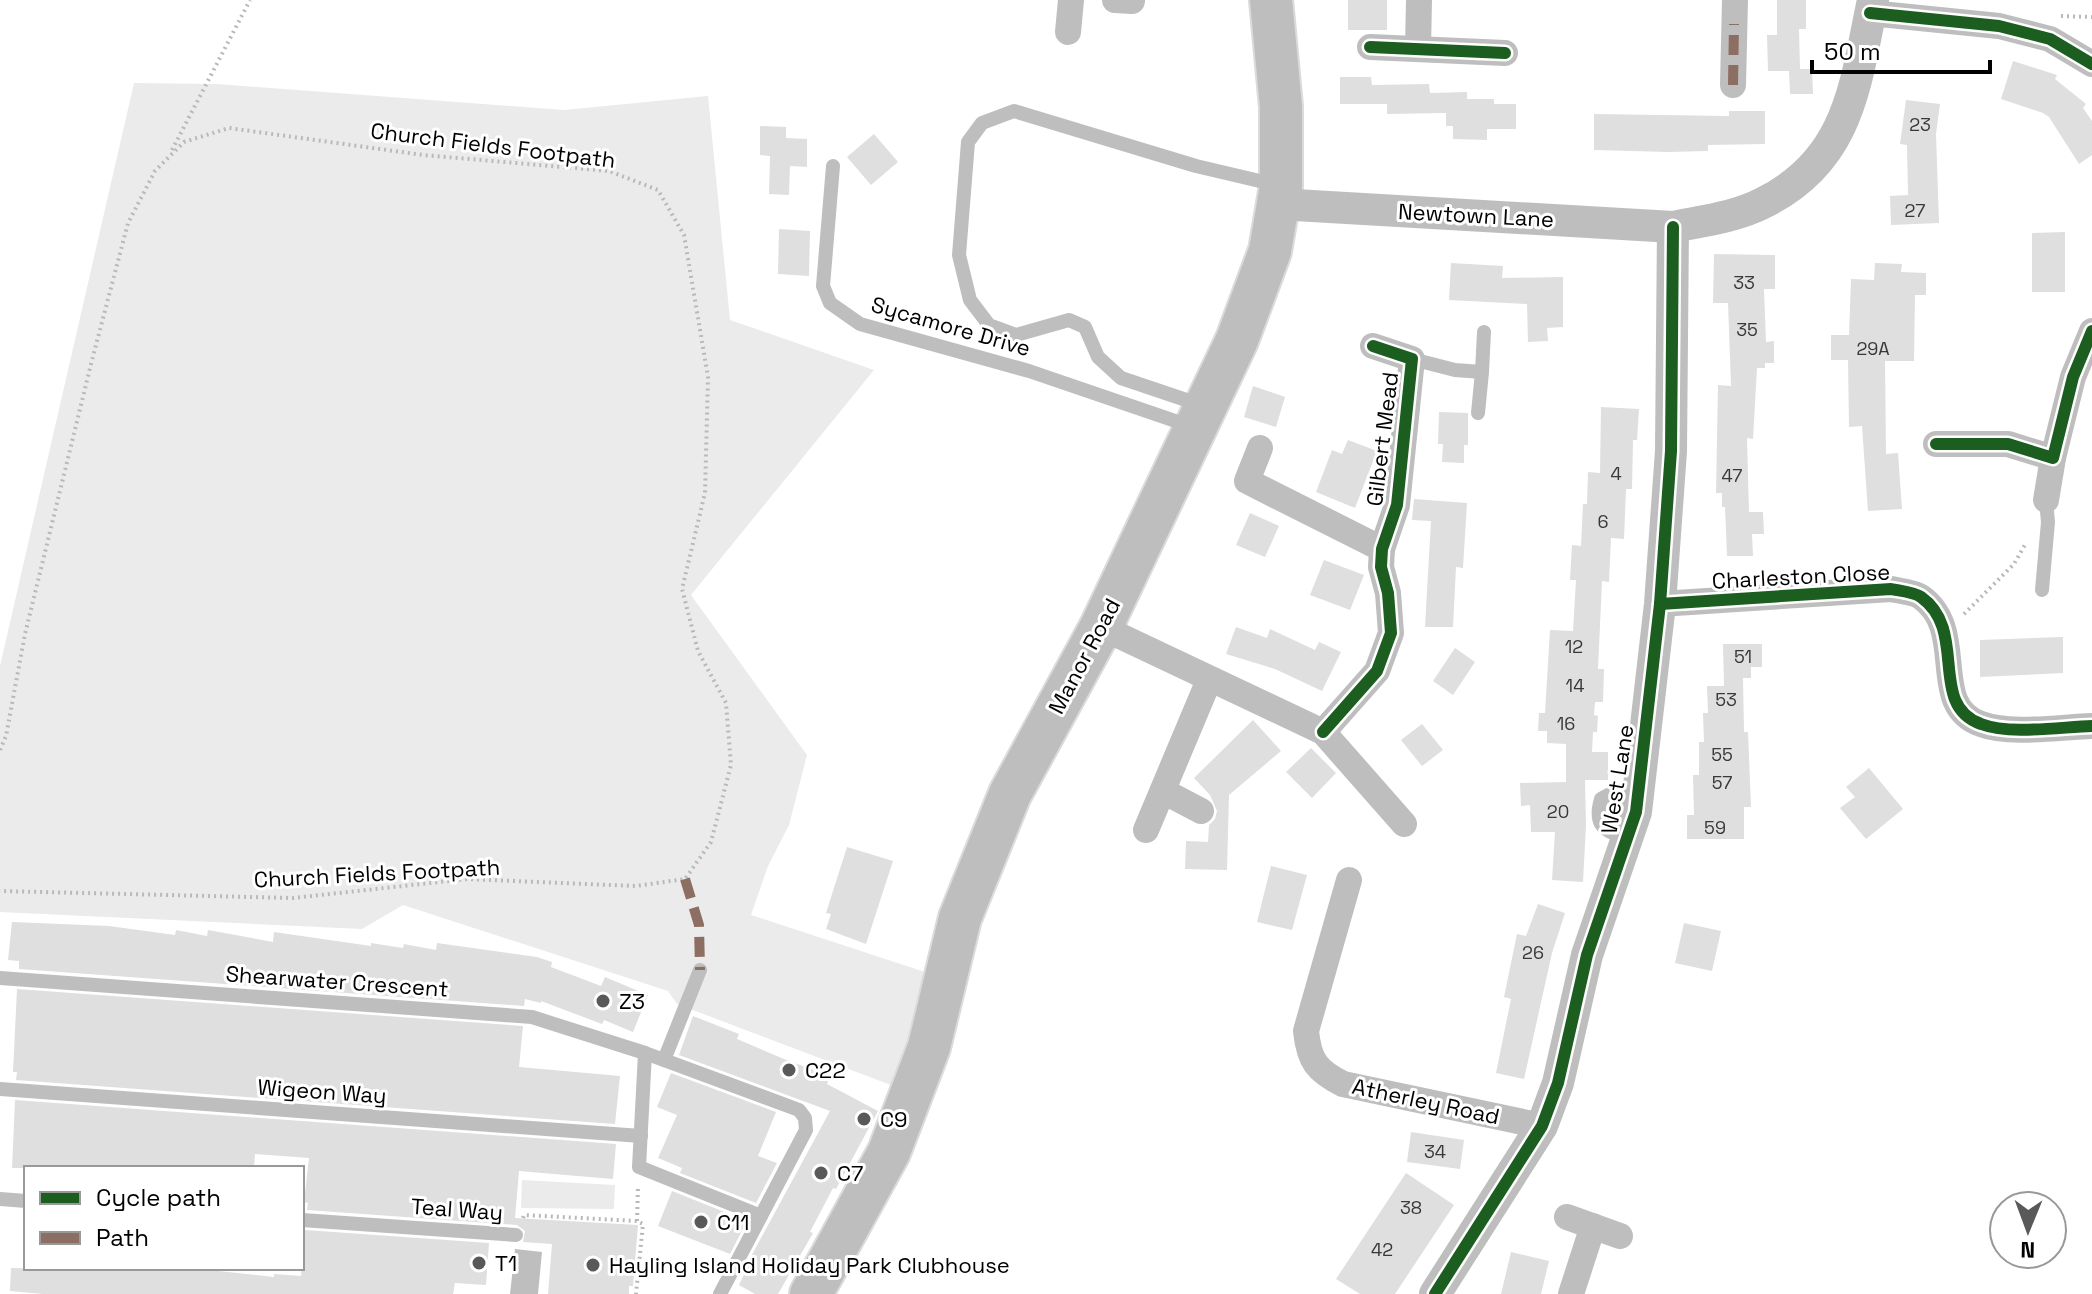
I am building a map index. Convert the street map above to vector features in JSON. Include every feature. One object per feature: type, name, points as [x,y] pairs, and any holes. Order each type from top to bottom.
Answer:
[{"type":"main road","name":"Manor Road","points":[[811,1294],[889,1152],[929,1047],[960,918],[1010,794],[1101,627],[1237,340],[1270,251],[1280,195],[1281,107],[1271,0]]},
{"type":"street","points":[[1068,32],[1071,0]]},
{"type":"street","points":[[1115,0],[1132,1]]},
{"type":"street","points":[[1418,48],[1419,0]]},
{"type":"street","points":[[1673,227],[1763,204],[1799,180],[1829,150],[1846,117],[1871,6],[1999,26],[2050,39],[2092,64]]},
{"type":"street","points":[[1733,85],[1734,12]]},
{"type":"street","points":[[1370,47],[1505,53]]},
{"type":"street","name":"Newtown Lane","points":[[1280,195],[1673,227]]},
{"type":"street","name":"West Lane","points":[[1435,1294],[1542,1126],[1558,1083],[1587,955],[1629,839],[1639,797],[1660,604],[1671,447],[1673,227]]},
{"type":"street","points":[[2046,500],[2073,377],[2092,331]]},
{"type":"street","name":"Gilbert Mead","points":[[1323,732],[1377,671],[1391,633],[1388,593],[1381,567],[1382,549],[1397,505],[1412,359],[1373,346]]},
{"type":"street","points":[[1936,444],[2008,444],[2053,458]]},
{"type":"street","points":[[1260,448],[1247,481],[1382,549]]},
{"type":"street","name":"Charleston Close","points":[[1660,604],[1891,589],[1920,596],[1938,615],[1943,626]]},
{"type":"street","points":[[1943,626],[1951,691],[1959,709],[1979,724],[2003,729],[2092,726]]},
{"type":"street","points":[[1101,627],[1323,732],[1404,824]]},
{"type":"street","points":[[1146,830],[1209,680]]},
{"type":"street","points":[[1163,791],[1201,811]]},
{"type":"street","name":"Atherley Road","points":[[1349,880],[1306,1031],[1308,1052],[1322,1073],[1343,1084],[1542,1126]]},
{"type":"street","points":[[1567,1217],[1620,1236]]},
{"type":"street","points":[[1571,1294],[1593,1226]]},
{"type":"lane","points":[[1200,417],[1121,378],[1098,357],[1085,327],[1069,320],[1016,335],[989,325],[970,300],[959,255],[968,142],[982,123],[1014,111],[1280,195]]},
{"type":"lane","name":"Sycamore Drive","points":[[833,166],[823,286],[830,303],[860,324],[1200,417]]},
{"type":"lane","points":[[1478,413],[1484,332]]},
{"type":"lane","points":[[1412,359],[1455,370],[1482,372]]},
{"type":"lane","points":[[2042,590],[2048,522],[2046,500]]},
{"type":"lane","points":[[664,1060],[700,970]]},
{"type":"lane","name":"Shearwater Crescent","points":[[0,978],[532,1017],[645,1053],[799,1110],[805,1118],[806,1130],[761,1216]]},
{"type":"lane","points":[[645,1053],[639,1167],[761,1216],[720,1294]]},
{"type":"lane","name":"Wigeon Way","points":[[0,1089],[641,1136]]},
{"type":"lane","points":[[0,1199],[24,1201]]},
{"type":"lane","name":"Teal Way","points":[[304,1220],[516,1235]]},
{"type":"path","points":[[155,171],[176,146],[250,0]]},
{"type":"path","points":[[1943,626],[1966,612],[1990,590],[2014,564],[2028,538]]},
{"type":"path","points":[[637,1221],[639,1167]]},
{"type":"path","points":[[636,1294],[636,1286],[645,1288]]},
{"type":"shaded area","points":[[134,83],[217,84],[564,110],[708,96],[730,320],[874,370],[691,595],[807,755],[789,825],[768,866],[751,915],[931,974],[904,1090],[677,1004],[668,991],[403,905],[362,929],[0,912],[0,666]]},
{"type":"shaded area","points":[[522,1180],[615,1185],[614,1209],[521,1208]]},
{"type":"shaded area","points":[[515,1249],[542,1252],[538,1294],[510,1294]]},
{"type":"building","points":[[1348,0],[1387,0],[1387,30],[1348,30]]},
{"type":"building","points":[[1777,0],[1806,0],[1806,29],[1799,29],[1800,69],[1812,69],[1813,94],[1790,94],[1789,71],[1768,71],[1767,35],[1777,35]]},
{"type":"building","points":[[2013,61],[2057,75],[2055,79],[2086,104],[2083,108],[2092,121],[2092,155],[2079,164],[2049,117],[2001,99]]},
{"type":"building","points":[[1340,77],[1371,77],[1372,85],[1429,84],[1430,93],[1467,92],[1467,99],[1494,99],[1494,104],[1516,104],[1516,129],[1487,129],[1487,140],[1453,139],[1453,126],[1446,126],[1446,113],[1387,114],[1387,104],[1340,104]]},
{"type":"building","points":[[1906,100],[1940,104],[1936,134],[1939,223],[1891,225],[1890,196],[1908,195],[1907,145],[1900,144]]},
{"type":"building","points":[[1729,111],[1765,111],[1765,144],[1708,145],[1708,151],[1594,150],[1594,114],[1729,116]]},
{"type":"building","points":[[760,126],[786,127],[786,138],[807,139],[807,167],[790,166],[789,195],[769,194],[770,156],[760,155]]},
{"type":"building","points":[[874,134],[898,162],[871,185],[847,157]]},
{"type":"building","points":[[779,229],[810,231],[809,276],[778,274]]},
{"type":"building","points":[[2065,232],[2065,292],[2032,292],[2032,233]]},
{"type":"building","points":[[1714,254],[1775,255],[1775,289],[1764,289],[1766,342],[1774,341],[1774,363],[1765,363],[1765,368],[1757,368],[1753,439],[1747,438],[1749,512],[1763,512],[1764,534],[1752,534],[1753,556],[1727,556],[1725,507],[1722,507],[1722,493],[1716,493],[1718,385],[1731,386],[1728,303],[1713,303]]},
{"type":"building","points":[[1451,263],[1503,266],[1502,278],[1563,277],[1563,327],[1547,328],[1548,341],[1528,342],[1527,304],[1449,300]]},
{"type":"building","points":[[1875,263],[1902,264],[1901,272],[1926,273],[1926,295],[1915,295],[1914,361],[1885,361],[1886,454],[1898,453],[1902,509],[1868,511],[1862,426],[1849,427],[1848,360],[1831,360],[1831,335],[1849,335],[1851,279],[1874,280]]},
{"type":"building","points":[[1253,386],[1285,397],[1276,427],[1244,417]]},
{"type":"building","points":[[1601,407],[1639,409],[1637,440],[1633,440],[1632,489],[1626,489],[1624,539],[1611,538],[1609,582],[1602,581],[1598,669],[1604,669],[1603,702],[1595,702],[1594,715],[1598,716],[1592,752],[1608,752],[1608,780],[1585,780],[1583,882],[1552,880],[1555,832],[1531,832],[1530,805],[1521,806],[1520,783],[1566,782],[1566,744],[1547,743],[1547,731],[1538,731],[1539,713],[1545,713],[1550,630],[1573,631],[1576,580],[1570,580],[1572,545],[1581,546],[1588,472],[1600,473]]},
{"type":"building","points":[[1439,412],[1468,413],[1468,445],[1464,445],[1464,463],[1442,462],[1443,444],[1438,444]]},
{"type":"building","points":[[1348,440],[1377,451],[1355,508],[1316,492],[1332,450],[1342,454]]},
{"type":"building","points":[[1414,499],[1467,503],[1463,568],[1456,567],[1453,627],[1425,627],[1431,521],[1412,520]]},
{"type":"building","points":[[1250,513],[1279,526],[1265,557],[1236,545]]},
{"type":"building","points":[[1324,560],[1364,575],[1350,610],[1310,595]]},
{"type":"building","points":[[1236,627],[1267,638],[1270,629],[1315,650],[1319,642],[1341,652],[1322,691],[1275,669],[1226,654]]},
{"type":"building","points":[[2063,637],[2063,673],[1980,677],[1980,640]]},
{"type":"building","points":[[1723,644],[1762,644],[1762,667],[1751,667],[1751,678],[1743,678],[1751,807],[1744,807],[1744,839],[1687,839],[1687,815],[1694,815],[1693,775],[1699,775],[1699,742],[1704,742],[1703,713],[1708,713],[1707,686],[1724,686]]},
{"type":"building","points":[[1455,648],[1475,662],[1453,695],[1433,681]]},
{"type":"building","points":[[1253,720],[1281,751],[1229,795],[1227,870],[1185,869],[1186,841],[1208,842],[1209,825],[1217,811],[1210,795],[1194,778]]},
{"type":"building","points":[[1422,724],[1443,750],[1422,766],[1401,740]]},
{"type":"building","points":[[1311,748],[1336,773],[1312,798],[1286,772]]},
{"type":"building","points":[[1869,768],[1903,809],[1866,839],[1840,808],[1855,797],[1846,787]]},
{"type":"building","points":[[847,847],[893,861],[866,944],[826,929],[831,914],[826,913]]},
{"type":"building","points":[[1271,866],[1307,875],[1292,930],[1257,922]]},
{"type":"building","points":[[1538,904],[1565,913],[1552,953],[1524,1079],[1496,1073],[1511,999],[1504,997],[1517,934],[1526,936]]},
{"type":"building","points":[[12,922],[109,926],[175,935],[176,930],[207,936],[208,930],[273,942],[274,932],[371,946],[371,943],[403,948],[404,944],[436,950],[437,943],[537,957],[552,962],[551,967],[601,986],[605,977],[648,995],[633,1032],[604,1020],[602,1024],[541,1001],[525,999],[524,1006],[19,969],[19,961],[8,960]]},
{"type":"building","points":[[1684,923],[1721,931],[1712,971],[1675,963]]},
{"type":"building","points":[[17,989],[523,1026],[519,1067],[620,1076],[615,1124],[16,1080],[17,1072],[13,1072]]},
{"type":"building","points":[[693,1016],[739,1034],[737,1039],[830,1076],[827,1084],[878,1111],[836,1189],[833,1188],[810,1232],[813,1233],[778,1294],[755,1294],[739,1285],[748,1262],[830,1111],[679,1055]]},
{"type":"building","points":[[671,1073],[776,1112],[758,1156],[777,1163],[756,1203],[680,1173],[682,1168],[658,1158],[677,1115],[657,1107]]},
{"type":"building","points":[[15,1100],[616,1144],[613,1179],[519,1171],[515,1218],[638,1225],[633,1286],[629,1286],[629,1294],[548,1294],[552,1244],[523,1242],[525,1231],[517,1225],[307,1210],[308,1203],[304,1202],[309,1158],[255,1154],[254,1166],[12,1168]]},
{"type":"building","points":[[1411,1132],[1464,1140],[1460,1169],[1407,1162]]},
{"type":"building","points":[[1406,1173],[1454,1205],[1395,1294],[1360,1294],[1336,1279]]},
{"type":"building","points":[[672,1191],[747,1221],[730,1254],[658,1226]]},
{"type":"building","points":[[305,1230],[489,1243],[486,1285],[455,1283],[453,1294],[43,1294],[10,1291],[11,1268],[209,1270],[274,1277],[274,1274],[301,1276],[304,1270]]},
{"type":"building","points":[[1511,1252],[1549,1261],[1541,1294],[1501,1294]]},
{"type":"marked path","points":[[1733,85],[1734,24]]},
{"type":"marked path","points":[[685,879],[699,925],[700,970]]},
{"type":"cycle path","points":[[1870,13],[1999,26],[2050,39],[2092,64]]},
{"type":"cycle path","points":[[1370,47],[1505,53]]},
{"type":"cycle path","points":[[1435,1294],[1542,1126],[1558,1083],[1587,955],[1636,812],[1660,604],[1671,451],[1673,227]]},
{"type":"cycle path","points":[[1936,444],[2008,444],[2053,458],[2073,377],[2092,331]]},
{"type":"cycle path","points":[[1323,732],[1377,671],[1391,633],[1388,593],[1381,567],[1382,549],[1397,505],[1412,359],[1373,346]]},
{"type":"cycle path","points":[[1660,604],[1891,589],[1911,593],[1921,597],[1935,611],[1947,647],[1951,684],[1956,701],[1965,714],[1981,724],[2006,729],[2092,726]]},
{"type":"place","name":"Z3","points":[[603,1001]]},
{"type":"place","name":"C22","points":[[789,1070]]},
{"type":"place","name":"C9","points":[[864,1119]]},
{"type":"place","name":"C7","points":[[821,1173]]},
{"type":"place","name":"C11","points":[[701,1222]]},
{"type":"place","name":"T1","points":[[479,1263]]},
{"type":"place","name":"Hayling Island Holiday Park Clubhouse","points":[[593,1265]]}]
